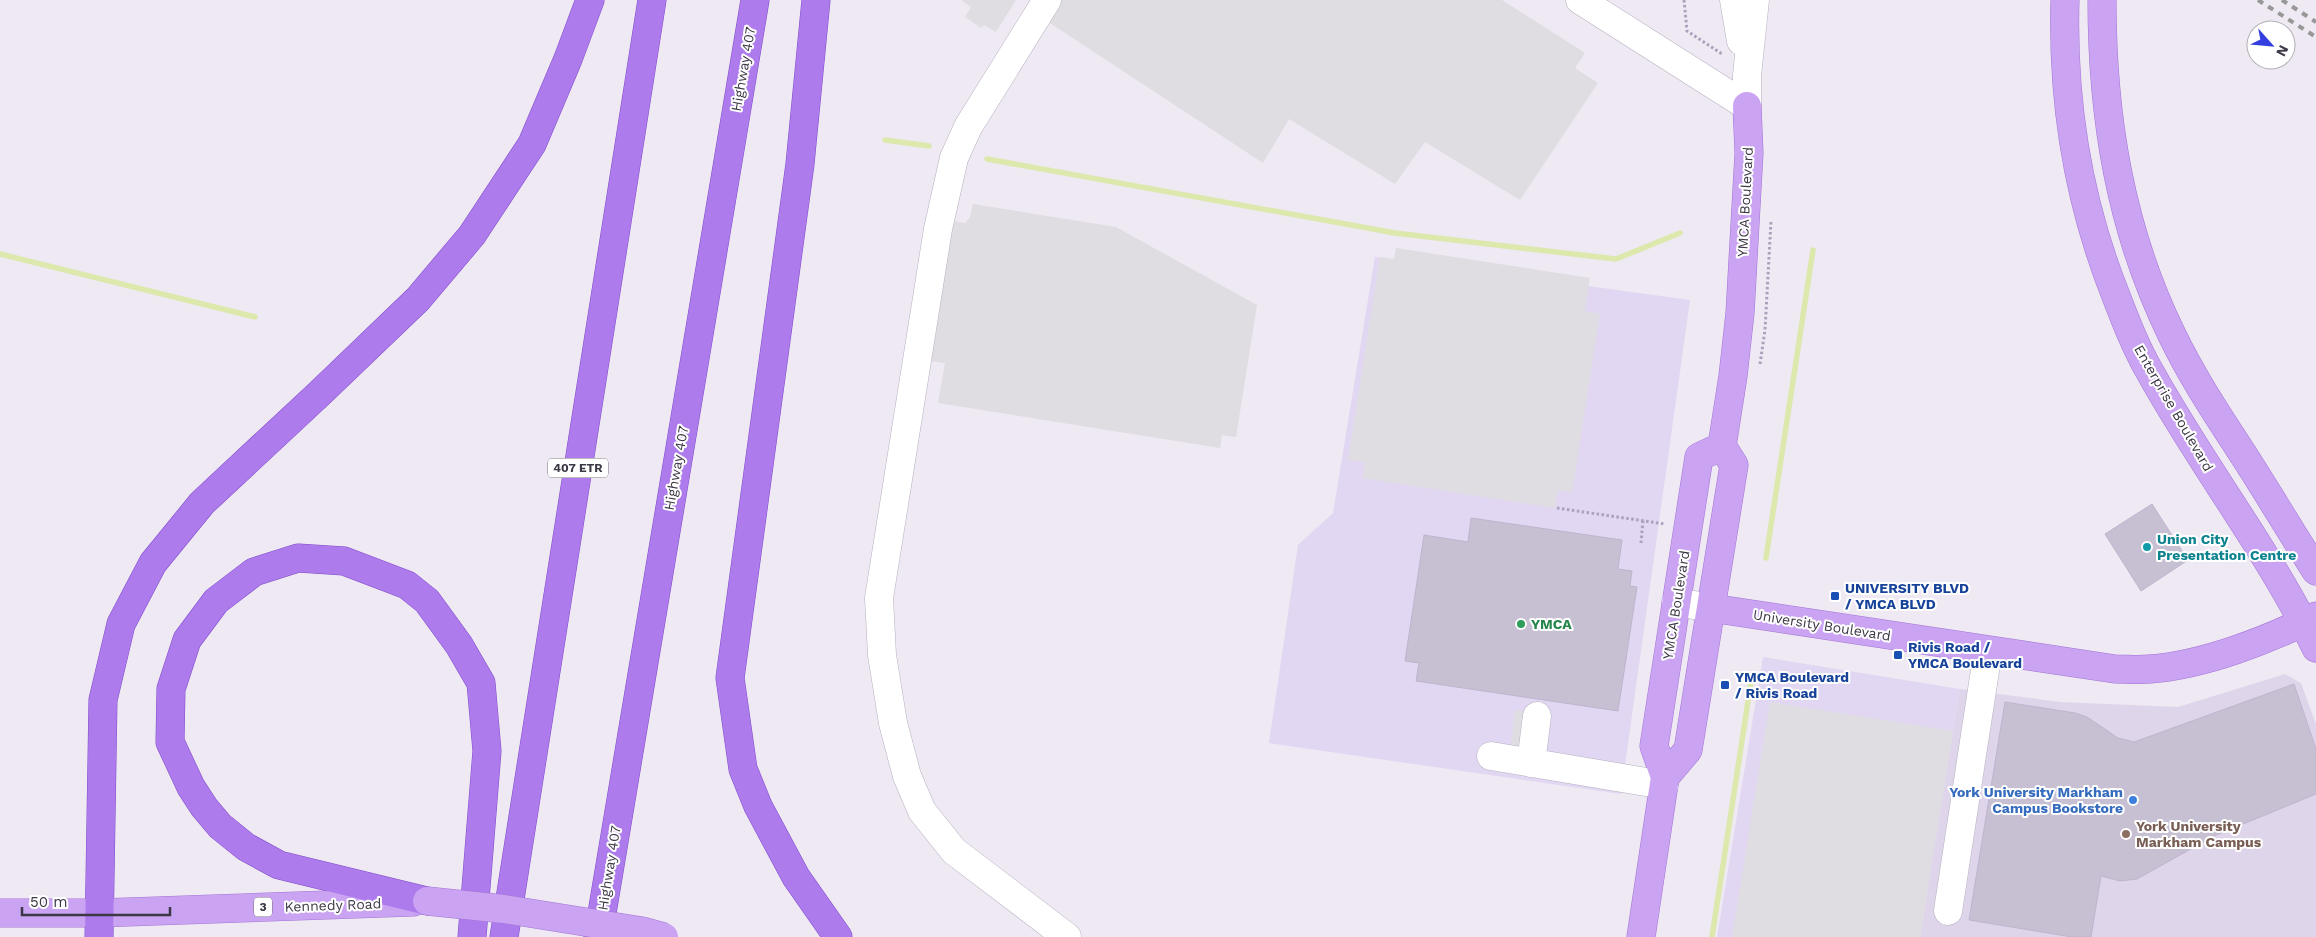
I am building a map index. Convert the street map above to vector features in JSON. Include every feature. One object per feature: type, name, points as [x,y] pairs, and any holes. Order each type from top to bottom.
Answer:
[{"type":"highway","points":[[99,925],[103,700],[121,624],[153,563],[202,502],[418,299],[472,234],[532,144],[568,59],[590,0]]},
{"type":"highway","name":"407 ETR","points":[[504,937],[652,0]]},
{"type":"highway","name":"Highway 407","points":[[598,937],[755,0]]},
{"type":"highway","points":[[816,0],[800,164],[730,678],[743,769],[755,799],[796,877],[838,937]]},
{"type":"highway","points":[[427,901],[279,865],[246,847],[220,826],[204,808],[191,787],[170,742],[171,689],[186,640],[216,601],[254,572],[298,558],[344,561],[407,585],[427,601],[459,645],[481,683],[487,751],[472,937]]},
{"type":"highway","points":[[606,883],[615,937]]},
{"type":"main road","name":"Enterprise Boulevard","points":[[2064,0],[2063,52],[2068,113],[2077,168],[2091,224],[2106,272],[2149,370],[2176,417],[2268,560],[2310,619],[2316,648]]},
{"type":"main road","points":[[2102,0],[2102,39],[2107,121],[2118,179],[2132,233],[2150,284],[2171,334],[2203,393],[2316,571]]},
{"type":"main road","name":"YMCA Boulevard","points":[[1641,937],[1665,781],[1654,746],[1699,457],[1722,446],[1733,376],[1740,313],[1748,153],[1747,106]]},
{"type":"main road","points":[[1665,781],[1688,750],[1734,465],[1722,446]]},
{"type":"main road","name":"University Boulevard","points":[[1711,608],[2115,669],[2149,670],[2182,664],[2229,651],[2310,619]]},
{"type":"main road","name":"Kennedy Road","points":[[0,913],[99,925],[427,901],[504,909],[642,931],[664,937]]},
{"type":"street","points":[[1047,0],[968,127],[954,158],[944,193],[879,598],[882,655],[894,723],[907,776],[922,811],[954,851],[1067,937]]},
{"type":"street","points":[[1580,0],[1747,106]]},
{"type":"street","points":[[1734,0],[1747,75]]},
{"type":"street","points":[[1747,106],[1747,75],[1755,0]]},
{"type":"street","name":"University Boulevard","points":[[1676,602],[1711,608]]},
{"type":"street","points":[[1948,911],[1988,651]]},
{"type":"street","points":[[1531,763],[1537,716]]},
{"type":"street","points":[[1491,756],[1665,781]]},
{"type":"path","points":[[1557,508],[1665,524]]},
{"type":"path","points":[[1641,543],[1643,520]]},
{"type":"shaded area","points":[[961,0],[1016,0],[996,32],[984,25],[981,28],[965,17],[971,7]]},
{"type":"shaded area","points":[[1036,0],[1502,0],[1585,53],[1575,68],[1598,83],[1520,200],[1425,142],[1395,184],[1289,119],[1263,163],[1030,10]]},
{"type":"shaded area","points":[[973,204],[1116,227],[1257,305],[1236,437],[1222,435],[1220,448],[938,403],[945,363],[930,361],[952,221],[965,223],[970,217]]},
{"type":"shaded area","points":[[1396,248],[1590,278],[1585,311],[1600,314],[1572,492],[1558,490],[1555,508],[1362,478],[1365,462],[1348,460],[1380,257],[1394,259]]},
{"type":"shaded area","points":[[1375,257],[1690,300],[1621,794],[1269,743],[1298,545],[1333,513]]},
{"type":"shaded area","points":[[1763,657],[1960,689],[1920,937],[1717,937]]},
{"type":"shaded area","name":"York University Markham Campus","points":[[2285,674],[2301,683],[2316,724],[2316,937],[1920,937],[1960,689],[2060,702],[2178,707]]},
{"type":"shaded area","points":[[1770,702],[1953,731],[1920,937],[1732,937]]},
{"type":"shaded area","points":[[1515,710],[1527,712],[1523,746],[1511,745]]},
{"type":"building","name":"Union City Presentation Centre","points":[[2152,504],[2188,560],[2141,591],[2105,534]]},
{"type":"building","name":"YMCA","points":[[1471,518],[1622,540],[1618,569],[1632,571],[1630,586],[1637,587],[1618,711],[1416,681],[1419,663],[1405,661],[1424,535],[1468,542]]},
{"type":"building","points":[[2294,684],[2316,749],[2316,794],[2214,836],[2137,879],[2120,881],[2101,876],[2091,937],[2072,937],[1969,920],[2005,702],[2075,713],[2087,717],[2118,738],[2134,742]]},
{"type":"waterway","points":[[885,140],[929,146]]},
{"type":"waterway","points":[[987,159],[1395,233],[1616,259],[1680,233]]},
{"type":"waterway","points":[[1766,558],[1813,250]]},
{"type":"waterway","points":[[0,254],[255,317]]},
{"type":"waterway","points":[[1712,937],[1752,675]]},
{"type":"railway","points":[[2258,0],[2316,37]]},
{"type":"railway","points":[[2282,0],[2316,22]]},
{"type":"place","name":"Union City Presentation Centre","points":[[2147,547]]},
{"type":"place","name":"UNIVERSITY BLVD / YMCA BLVD","points":[[1835,596]]},
{"type":"place","name":"YMCA","points":[[1521,624]]},
{"type":"place","name":"Rivis Road / YMCA Boulevard","points":[[1898,655]]},
{"type":"place","name":"YMCA Boulevard / Rivis Road","points":[[1725,685]]},
{"type":"place","name":"York University Markham Campus Bookstore","points":[[2133,800]]},
{"type":"place","name":"York University Markham Campus","points":[[2126,834]]}]
